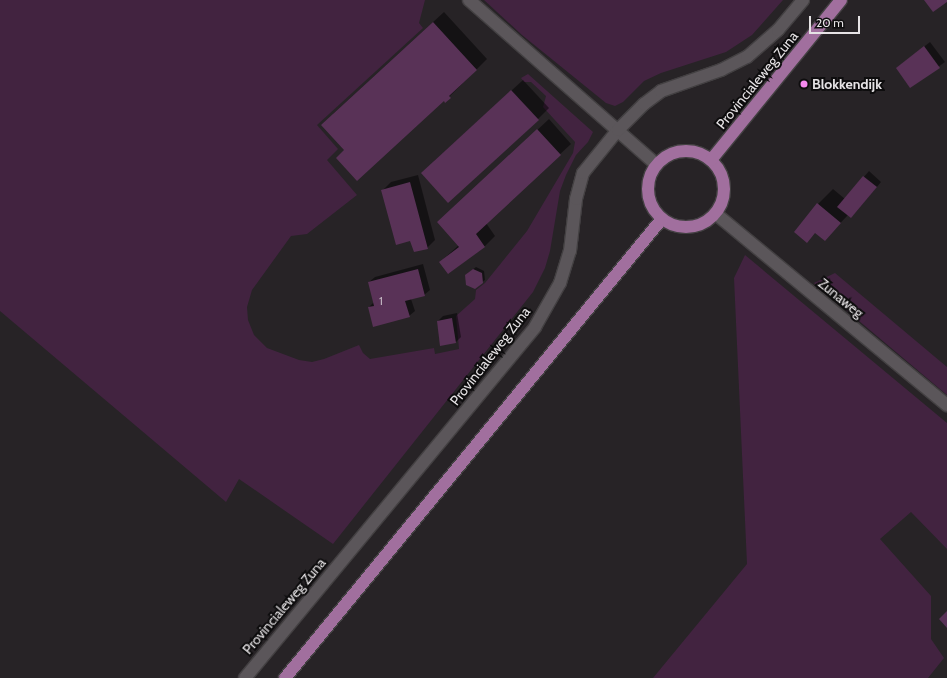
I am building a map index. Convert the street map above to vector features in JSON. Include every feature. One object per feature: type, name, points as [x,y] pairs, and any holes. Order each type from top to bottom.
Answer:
[{"type":"main road","name":"Provincialeweg Zuna","points":[[711,160],[842,0]]},
{"type":"main road","points":[[680,151],[697,152],[711,160],[718,169],[724,181],[724,199],[716,214],[703,224],[692,228],[678,228],[662,220],[650,205],[647,190],[650,176],[656,164],[669,154],[680,151]]},
{"type":"main road","points":[[285,678],[662,220]]},
{"type":"street","points":[[470,0],[526,51],[656,164]]},
{"type":"street","name":"Provincialeweg Zuna","points":[[245,678],[535,327],[560,283],[570,251],[576,199],[583,173],[618,130],[644,104],[661,92],[720,70],[747,57],[778,30],[803,0]]},
{"type":"street","name":"Zunaweg","points":[[716,214],[947,405]]},
{"type":"shaded area","points":[[0,0],[425,0],[419,23],[423,28],[317,125],[338,149],[327,160],[357,195],[307,234],[291,236],[252,290],[247,307],[248,320],[254,335],[267,348],[299,360],[312,362],[324,359],[359,345],[363,353],[370,359],[434,348],[435,354],[459,349],[456,316],[475,299],[476,290],[485,283],[527,231],[573,153],[575,142],[543,107],[546,96],[531,82],[524,82],[521,78],[528,74],[593,132],[588,142],[576,155],[560,191],[550,251],[545,268],[533,292],[333,544],[239,479],[226,502],[0,311]]},
{"type":"shaded area","points":[[484,0],[783,0],[752,35],[726,52],[661,73],[644,81],[623,102],[615,106],[606,103],[522,35]]},
{"type":"shaded area","points":[[745,255],[947,423],[947,549],[911,512],[880,539],[931,596],[931,639],[944,658],[928,678],[653,678],[747,564],[734,278]]},
{"type":"shaded area","points":[[835,273],[947,367],[947,395],[814,283]]},
{"type":"building","points":[[924,0],[947,0],[947,2],[933,12]]},
{"type":"building","points":[[433,22],[477,70],[449,96],[451,98],[445,103],[444,101],[357,181],[336,158],[344,150],[321,125]]},
{"type":"building","points":[[924,46],[940,68],[910,88],[896,68]]},
{"type":"building","points":[[511,90],[539,120],[448,203],[421,173]]},
{"type":"building","points":[[537,129],[561,155],[476,234],[485,247],[448,274],[439,262],[459,247],[437,222]]},
{"type":"building","points":[[863,176],[877,187],[851,218],[837,207]]},
{"type":"building","points":[[410,182],[428,249],[414,252],[410,241],[396,245],[381,190]]},
{"type":"building","points":[[817,203],[841,223],[825,241],[815,233],[807,243],[794,232]]},
{"type":"building","points":[[418,269],[425,296],[405,301],[410,317],[373,327],[368,307],[374,306],[368,282]]},
{"type":"building","points":[[473,269],[482,273],[483,283],[475,289],[466,285],[465,275]]},
{"type":"building","points":[[452,318],[456,343],[440,346],[437,321]]},
{"type":"building","points":[[947,611],[947,628],[939,619]]},
{"type":"place","name":"Blokkendijk","points":[[804,84]]}]
